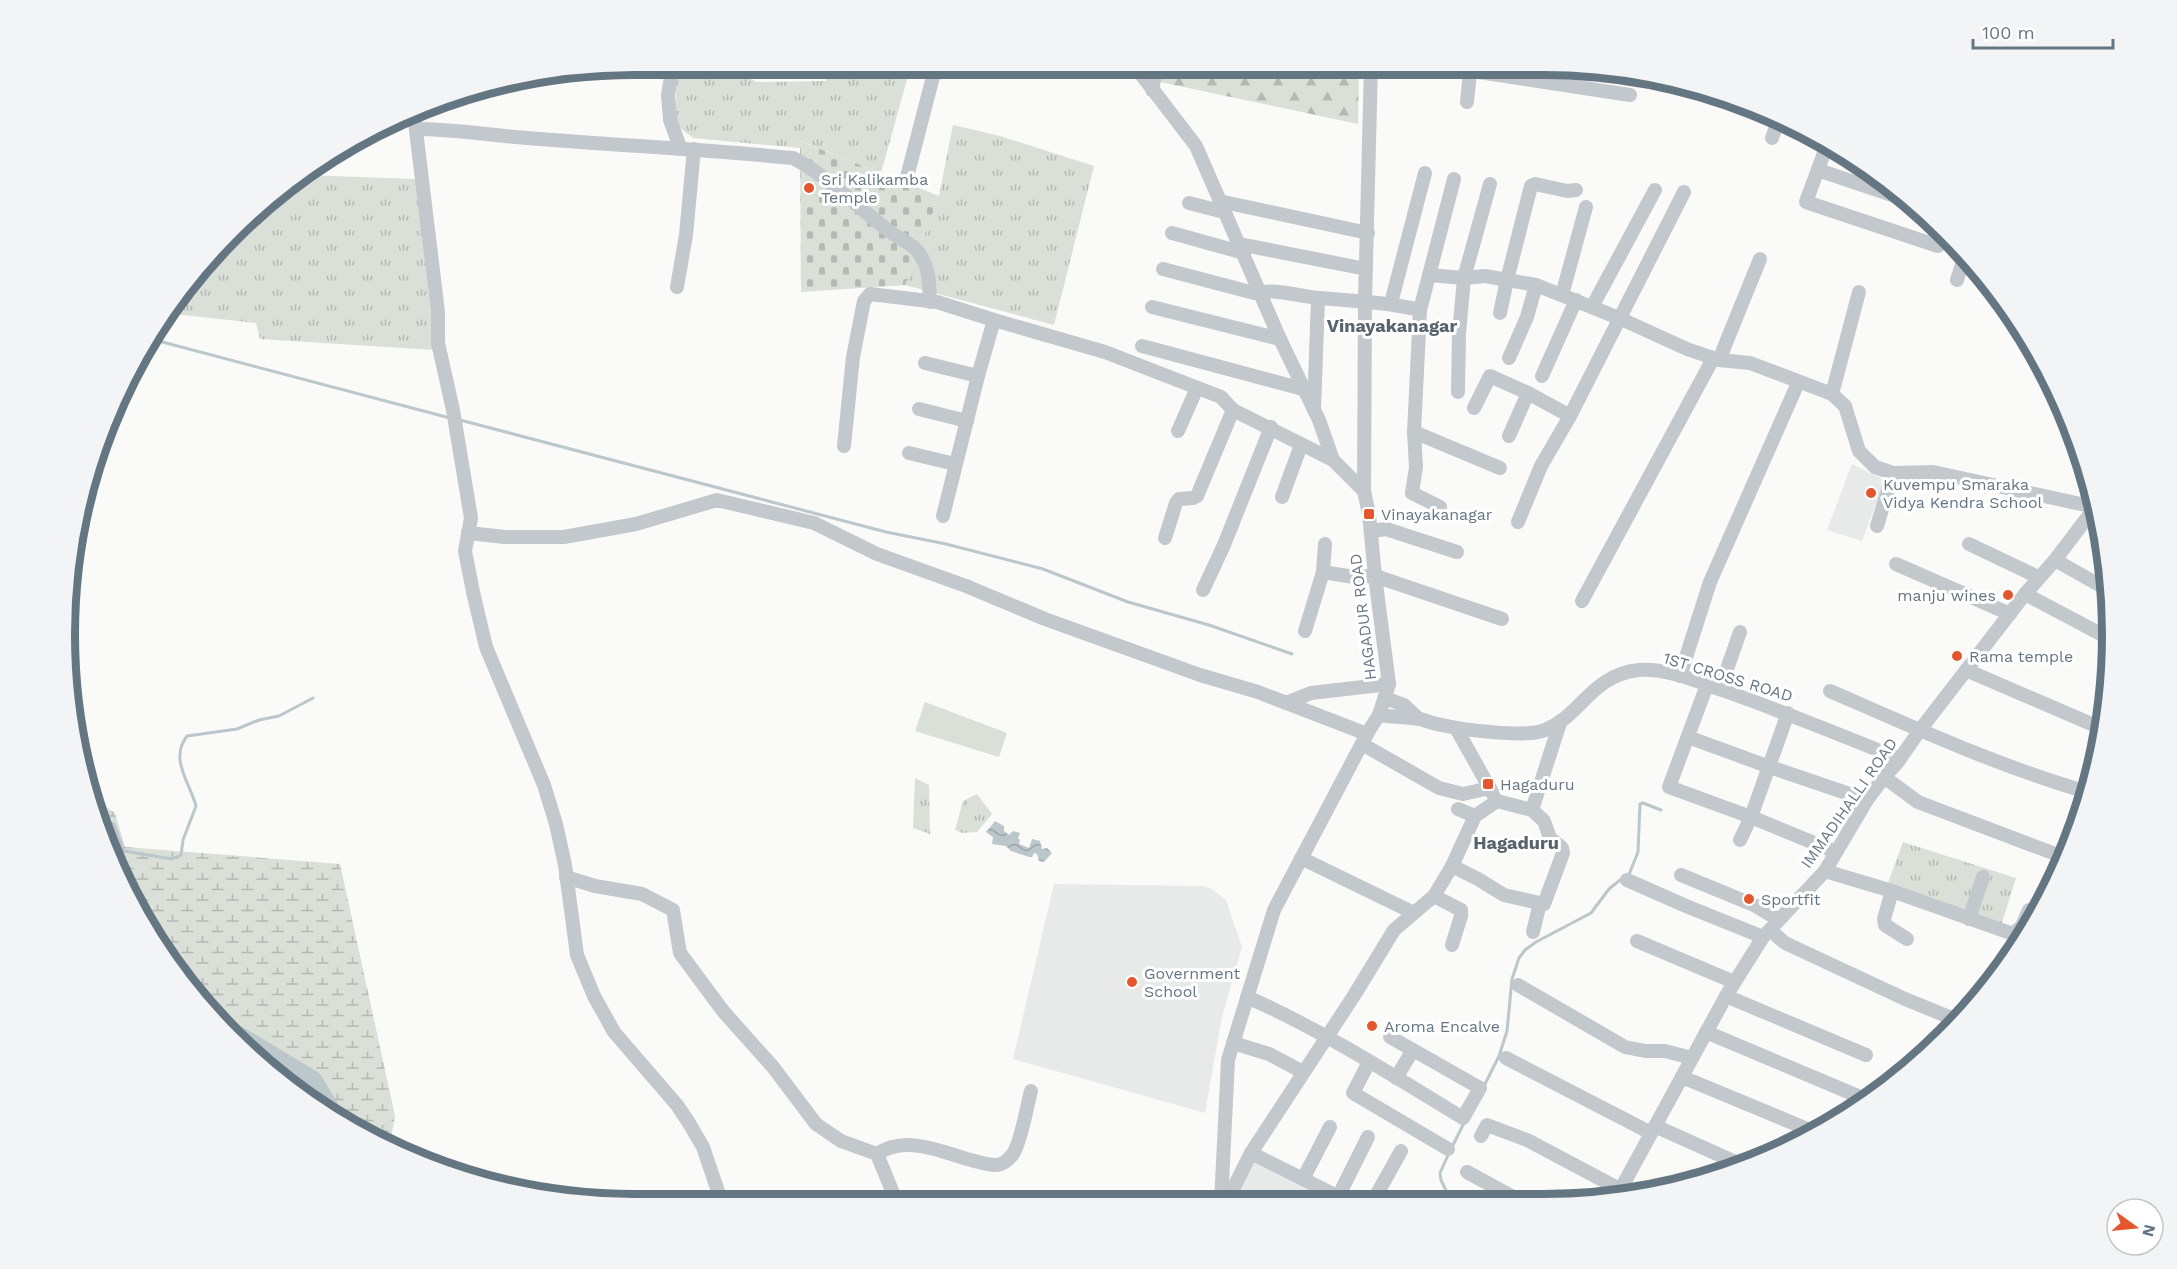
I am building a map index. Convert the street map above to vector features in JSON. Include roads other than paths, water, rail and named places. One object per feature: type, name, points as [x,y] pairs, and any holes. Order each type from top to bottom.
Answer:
[{"type":"street","points":[[671,75],[668,95],[670,120],[687,148],[686,235],[677,287]]},
{"type":"street","points":[[907,177],[933,75]]},
{"type":"street","points":[[1141,75],[1196,146],[1280,339],[1314,410],[1333,460]]},
{"type":"street","points":[[1152,90],[1154,75]]},
{"type":"street","name":"HAGADUR ROAD","points":[[1221,1194],[1228,1060],[1274,910],[1379,715],[1387,691],[1371,531],[1364,491],[1365,301],[1371,75]]},
{"type":"street","points":[[1467,102],[1470,75]]},
{"type":"street","points":[[1491,75],[1630,95]]},
{"type":"street","points":[[415,120],[438,312],[438,343],[463,464],[471,518],[465,551],[486,647],[544,785],[556,824],[577,955],[594,996],[614,1032],[683,1112],[703,1147],[719,1194]]},
{"type":"street","points":[[1772,138],[1776,127]]},
{"type":"street","points":[[416,129],[449,129],[514,137],[687,148],[793,158],[807,165],[889,231],[918,251],[929,275],[930,302]]},
{"type":"street","points":[[1825,152],[1806,202],[1938,246]]},
{"type":"street","points":[[1818,170],[1885,193]]},
{"type":"street","points":[[1391,303],[1425,172]]},
{"type":"street","points":[[1440,507],[1412,493],[1416,467],[1414,432],[1420,310],[1454,179]]},
{"type":"street","points":[[1458,392],[1459,334],[1464,278],[1490,184]]},
{"type":"street","points":[[1500,314],[1532,186],[1535,184],[1567,191],[1576,190]]},
{"type":"street","points":[[1592,307],[1655,190]]},
{"type":"street","points":[[1518,522],[1541,466],[1570,416],[1684,192]]},
{"type":"street","points":[[1189,203],[1368,233]]},
{"type":"street","points":[[1542,376],[1569,298],[1586,207]]},
{"type":"street","points":[[1172,233],[1241,248],[1366,269]]},
{"type":"street","points":[[1582,601],[1709,366],[1715,359],[1760,259]]},
{"type":"street","points":[[1957,280],[1962,265]]},
{"type":"street","points":[[1163,270],[1254,293],[1266,290],[1318,298],[1391,303],[1420,310]]},
{"type":"street","points":[[1429,274],[1464,278],[1485,276],[1536,285],[1619,318],[1664,340],[1715,359],[1750,363],[1832,394],[1845,406],[1858,451],[1875,467],[1893,473],[1933,472],[2086,505]]},
{"type":"street","points":[[1509,358],[1527,317],[1536,285]]},
{"type":"street","points":[[1832,394],[1859,292]]},
{"type":"street","points":[[844,446],[853,357],[864,301],[870,294],[937,302],[1105,352],[1221,397],[1233,410],[1333,460],[1364,491]]},
{"type":"street","points":[[1314,410],[1318,298]]},
{"type":"street","points":[[1152,307],[1280,339]]},
{"type":"street","points":[[944,516],[955,464],[994,320]]},
{"type":"street","points":[[1142,346],[1303,389]]},
{"type":"street","points":[[925,363],[978,376]]},
{"type":"street","points":[[1474,408],[1490,376],[1570,416]]},
{"type":"street","points":[[1680,676],[1710,582],[1798,383]]},
{"type":"street","points":[[1178,431],[1197,388]]},
{"type":"street","points":[[1509,436],[1528,393]]},
{"type":"street","points":[[919,409],[967,421]]},
{"type":"street","points":[[1165,538],[1176,503],[1179,500],[1197,496],[1233,410]]},
{"type":"street","points":[[1203,590],[1271,427]]},
{"type":"street","points":[[1414,432],[1500,468]]},
{"type":"street","points":[[1282,497],[1301,445]]},
{"type":"street","points":[[909,453],[955,464]]},
{"type":"street","points":[[1876,526],[1893,473]]},
{"type":"street","points":[[468,533],[505,537],[564,537],[636,524],[717,500],[814,523],[877,554],[966,586],[1044,619],[1286,703],[1365,739],[1412,774],[1439,788],[1463,794],[1490,788]]},
{"type":"street","name":"IMMADIHALLI ROAD","points":[[1625,1188],[1653,1130],[1734,981],[1771,929],[1825,871],[1867,800],[1884,777],[2038,577],[2055,560],[2089,516]]},
{"type":"street","points":[[1371,531],[1386,528],[1456,552]]},
{"type":"street","points":[[1305,632],[1323,572],[1325,544]]},
{"type":"street","points":[[1969,544],[2038,577]]},
{"type":"street","points":[[2055,560],[2100,585]]},
{"type":"street","points":[[1896,564],[2010,614]]},
{"type":"street","points":[[1323,572],[1354,577],[1375,576],[1502,619]]},
{"type":"street","points":[[2025,594],[2102,635]]},
{"type":"street","points":[[1740,632],[1688,736],[1669,787],[1836,852]]},
{"type":"street","name":"1ST CROSS ROAD","points":[[1379,715],[1419,719],[1456,728],[1530,734],[1544,731],[1560,723],[1595,688],[1620,675],[1638,670],[1658,670],[1788,713],[1900,759]]},
{"type":"street","points":[[1966,670],[2094,725]]},
{"type":"street","points":[[1286,703],[1311,693],[1387,691],[1419,719]]},
{"type":"street","points":[[1830,691],[1973,753],[2027,774],[2080,790]]},
{"type":"street","points":[[1740,840],[1788,713]]},
{"type":"street","points":[[1532,810],[1560,723]]},
{"type":"street","points":[[1452,866],[1504,895],[1544,904],[1563,853],[1562,848],[1550,838],[1544,821],[1532,810],[1497,801],[1456,728]]},
{"type":"street","points":[[1688,736],[1867,800]]},
{"type":"street","points":[[1884,777],[1918,802],[2057,854]]},
{"type":"street","points":[[1230,1194],[1251,1153],[1328,1037],[1394,930],[1434,896],[1452,866],[1474,816],[1497,801]]},
{"type":"street","points":[[1458,808],[1474,816]]},
{"type":"street","points":[[1301,858],[1414,913]]},
{"type":"street","points":[[1825,871],[1892,891],[2013,934],[2017,931]]},
{"type":"street","points":[[1681,875],[1754,905],[1771,929],[1785,943],[1950,1017]]},
{"type":"street","points":[[1969,919],[1983,877]]},
{"type":"street","points":[[566,878],[595,886],[642,894],[673,910],[680,953],[723,1011],[773,1067],[816,1124],[841,1141],[877,1154],[893,1194]]},
{"type":"street","points":[[1627,880],[1686,906],[1771,929]]},
{"type":"street","points":[[1892,891],[1884,920],[1885,925],[1907,939]]},
{"type":"street","points":[[1434,896],[1461,910],[1452,945]]},
{"type":"street","points":[[1533,932],[1540,903]]},
{"type":"street","points":[[1637,941],[1734,981]]},
{"type":"street","points":[[1518,985],[1625,1047],[1645,1052],[1665,1051],[1692,1058]]},
{"type":"street","points":[[1726,996],[1866,1056]]},
{"type":"street","points":[[1247,997],[1328,1037],[1463,1118],[1480,1088],[1390,1037]]},
{"type":"street","points":[[1706,1032],[1858,1096]]},
{"type":"street","points":[[1233,1043],[1269,1054],[1303,1072]]},
{"type":"street","points":[[1396,1078],[1413,1050]]},
{"type":"street","points":[[1506,1058],[1653,1130],[1731,1161]]},
{"type":"street","points":[[1369,1062],[1353,1093],[1448,1149]]},
{"type":"street","points":[[1682,1077],[1805,1128]]},
{"type":"street","points":[[877,1154],[887,1147],[907,1144],[996,1166],[1007,1161],[1015,1152],[1031,1091]]},
{"type":"street","points":[[1480,1136],[1487,1125],[1527,1140],[1615,1189]]},
{"type":"street","points":[[1302,1179],[1330,1127]]},
{"type":"street","points":[[1340,1194],[1368,1137]]},
{"type":"street","points":[[1377,1194],[1401,1151]]},
{"type":"street","points":[[1251,1153],[1332,1194]]},
{"type":"street","points":[[1467,1172],[1507,1194]]},
{"type":"water","points":[[995,821],[1004,826],[1004,831],[1009,835],[1013,831],[1020,833],[1019,844],[1029,848],[1032,839],[1040,841],[1042,849],[1047,848],[1052,853],[1044,862],[1039,861],[1037,854],[1034,853],[1032,857],[1029,857],[1011,851],[1006,846],[992,844],[993,837],[986,832]]},
{"type":"waterway","points":[[159,341],[450,418]]},
{"type":"waterway","points":[[460,420],[886,532],[946,544],[1043,569],[1128,602],[1209,625],[1292,654]]},
{"type":"waterway","points":[[108,821],[114,824],[124,851],[172,859],[181,855],[183,840],[196,806],[180,762],[182,745],[187,736],[237,729],[259,720],[279,716],[313,698]]},
{"type":"waterway","points":[[1628,877],[1638,852],[1640,804],[1661,810]]},
{"type":"waterway","points":[[1484,1086],[1499,1056],[1507,1031],[1512,979],[1519,958],[1536,942],[1591,913],[1609,889],[1620,880],[1624,882]]},
{"type":"waterway","points":[[252,1042],[314,1079],[328,1103]]},
{"type":"waterway","points":[[296,1080],[314,1079]]},
{"type":"waterway","points":[[1452,1147],[1465,1121]]},
{"type":"waterway","points":[[1448,1194],[1440,1173],[1449,1153]]},
{"type":"place","name":"Sri Kalikamba Temple","points":[[809,188]]},
{"type":"place","name":"Kuvempu Smaraka Vidya Kendra School","points":[[1871,493]]},
{"type":"place","name":"Vinayakanagar","points":[[1369,514]]},
{"type":"place","name":"manju wines","points":[[2008,595]]},
{"type":"place","name":"Rama temple","points":[[1957,656]]},
{"type":"place","name":"Hagaduru","points":[[1488,784]]},
{"type":"place","name":"Sportfit","points":[[1749,899]]},
{"type":"place","name":"Government School","points":[[1132,982]]},
{"type":"place","name":"Aroma Encalve","points":[[1372,1026]]},
{"type":"district","name":"Vinayakanagar","points":[[1392,325]]},
{"type":"district","name":"Hagaduru","points":[[1516,842]]}]
